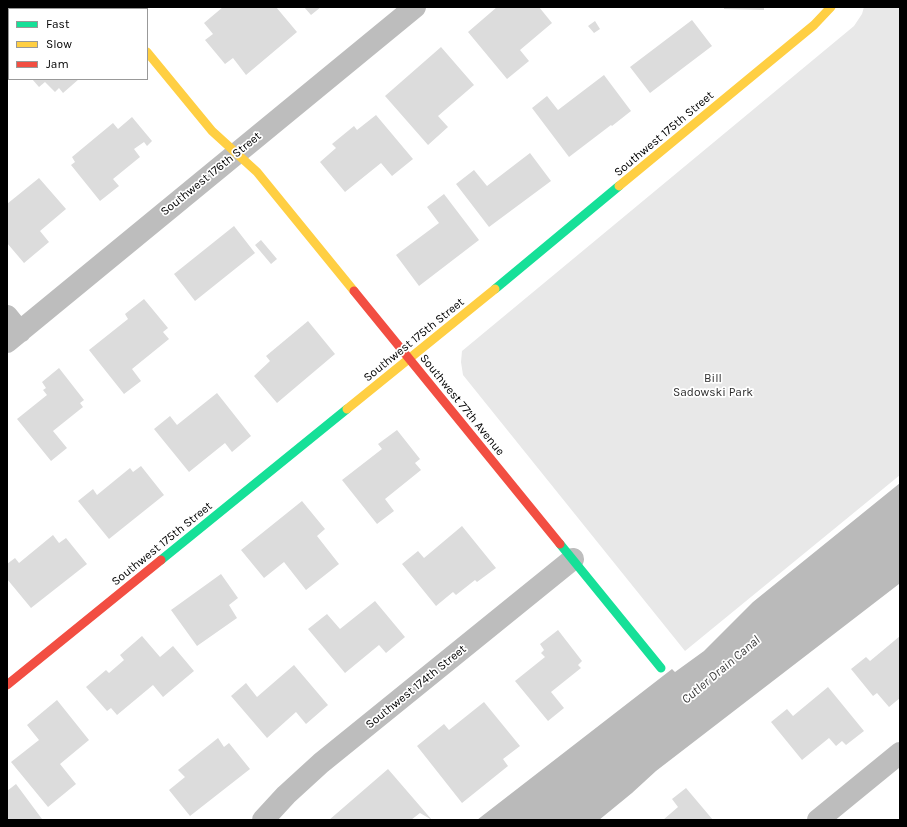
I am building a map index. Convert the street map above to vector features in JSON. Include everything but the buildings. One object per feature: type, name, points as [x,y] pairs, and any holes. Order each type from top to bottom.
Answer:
[{"type":"street","name":"Southwest 176th Street","points":[[11,330],[237,153],[415,7]]},
{"type":"street","name":"Southwest 175th Street","points":[[7,685],[409,359],[802,35],[826,14],[831,7]]},
{"type":"street","name":"Southwest 77th Avenue","points":[[148,53],[212,131],[257,172],[661,668]]},
{"type":"street","name":"Southwest 174th Street","points":[[263,820],[286,795],[321,763],[573,559]]},
{"type":"street","points":[[818,820],[900,753]]},
{"type":"green space","name":"Bill Sadowski Park","points":[[864,7],[900,7],[900,475],[685,651],[463,375],[461,362],[462,351],[854,26],[862,14]]},
{"type":"water","name":"Cutler Drain Canal","points":[[900,483],[899,584],[656,771],[599,820],[477,820],[672,669],[675,672],[704,651],[753,602]]},
{"type":"traffic: fast","points":[[495,289],[619,186]]},
{"type":"traffic: fast","points":[[161,560],[347,409]]},
{"type":"traffic: fast","points":[[560,544],[661,668]]},
{"type":"traffic: slow","points":[[619,186],[814,25],[831,7]]},
{"type":"traffic: slow","points":[[148,53],[212,131],[257,172],[354,291]]},
{"type":"traffic: slow","points":[[347,409],[495,289]]},
{"type":"traffic: jam","points":[[354,291],[560,544]]},
{"type":"traffic: jam","points":[[7,685],[161,560]]}]
